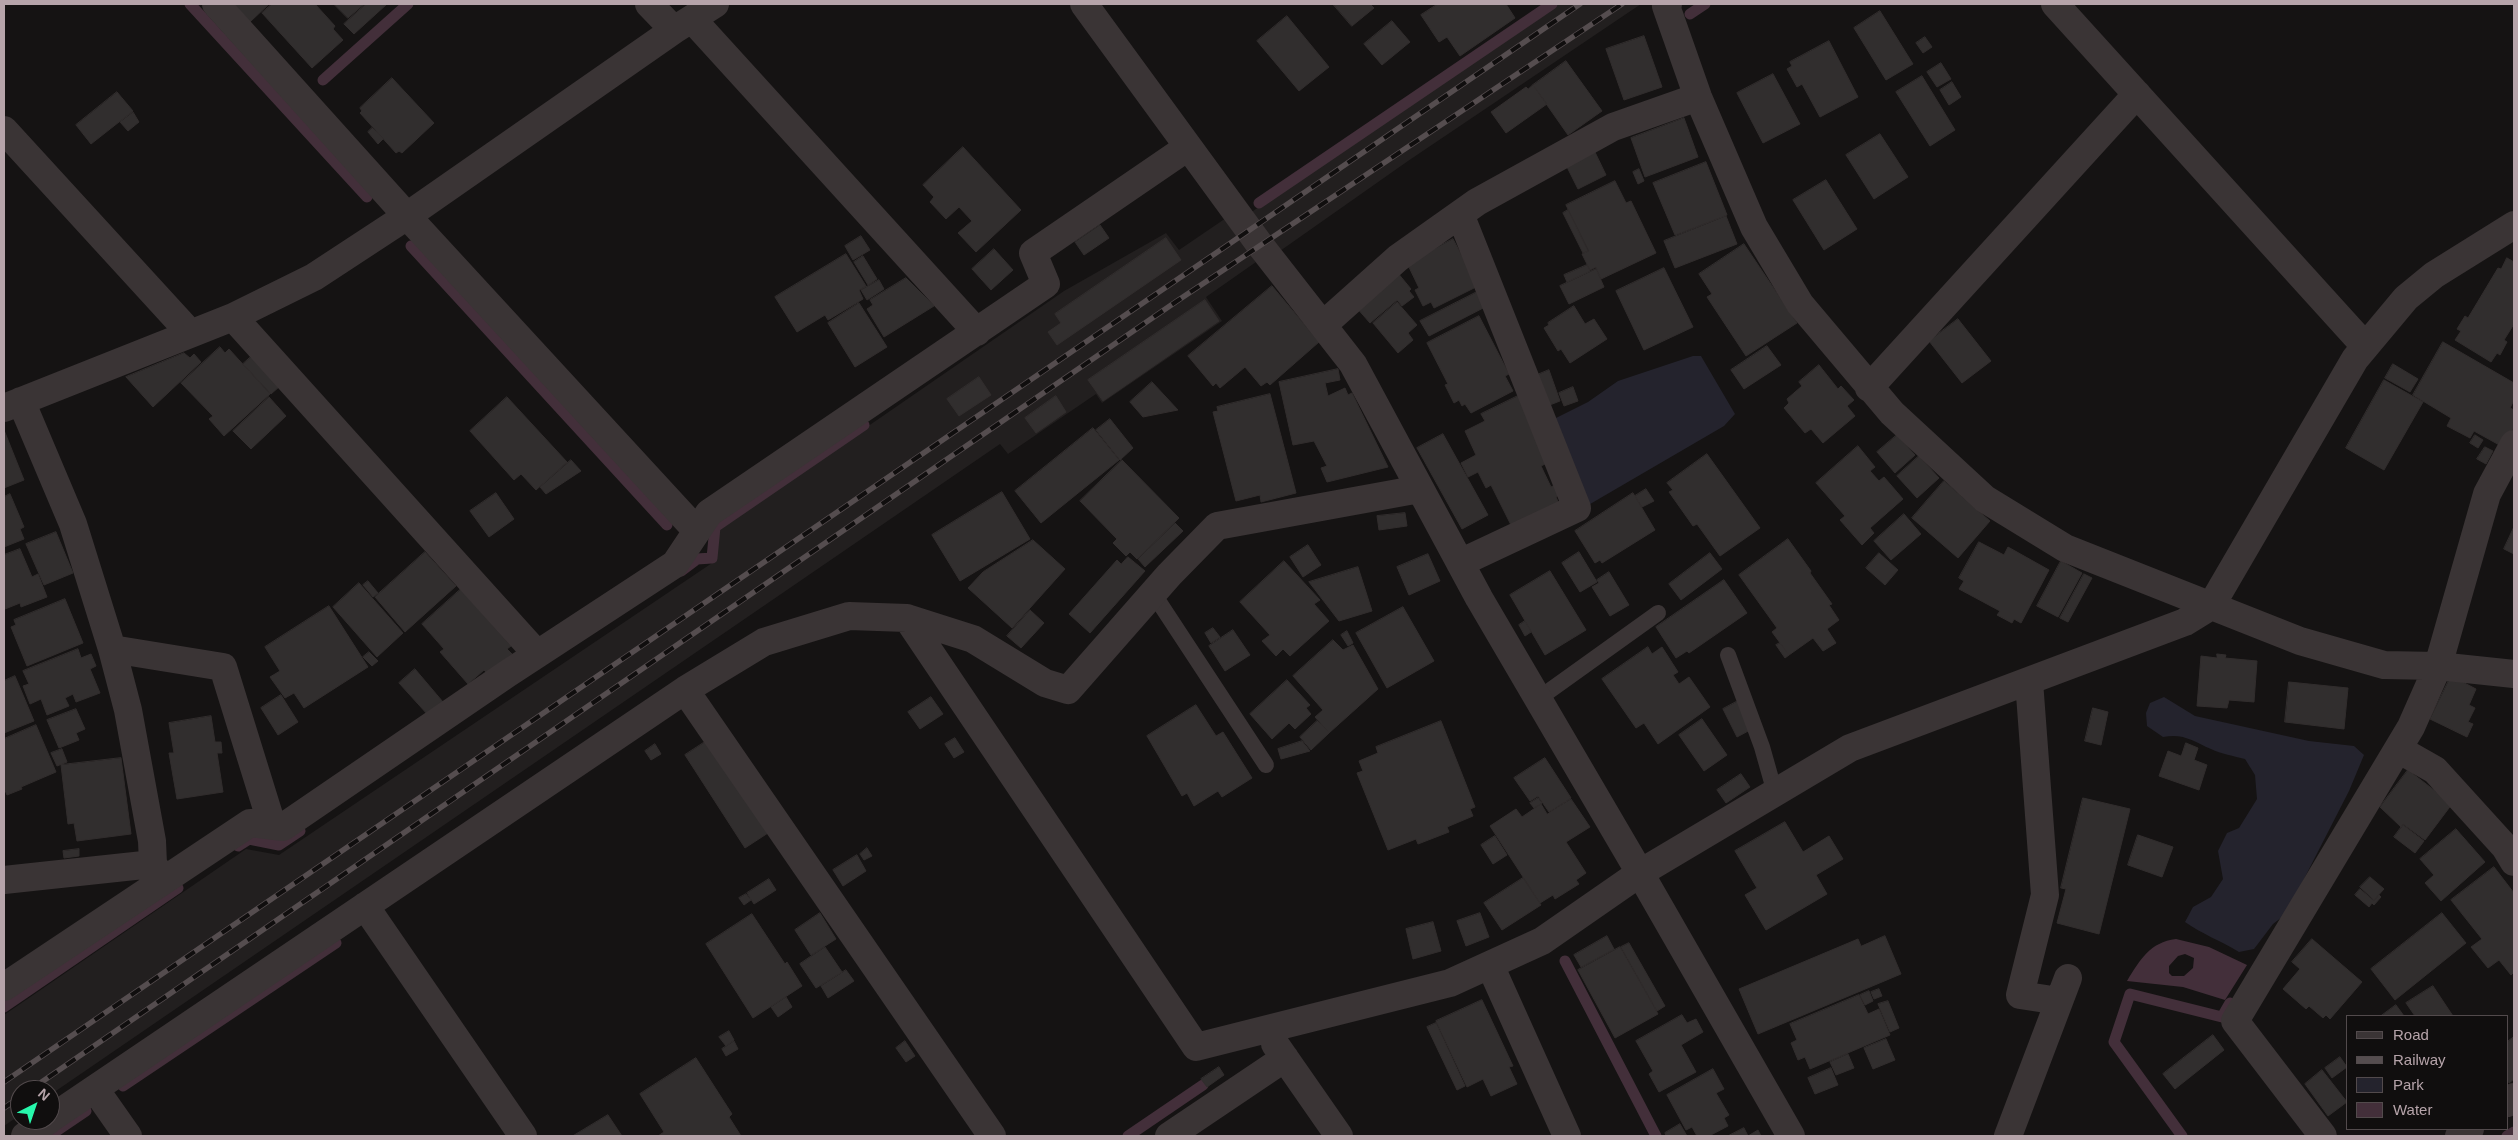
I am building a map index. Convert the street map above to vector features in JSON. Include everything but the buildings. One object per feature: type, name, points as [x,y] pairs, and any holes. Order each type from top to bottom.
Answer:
[{"type":"street","points":[[216,4],[407,216],[697,531]]},
{"type":"street","points":[[649,4],[683,24],[977,332]]},
{"type":"street","points":[[158,872],[128,710],[112,649],[73,524],[12,405],[233,316],[314,277],[407,216],[683,24],[715,4]]},
{"type":"street","points":[[1668,4],[1666,6],[1698,97],[1754,227],[1800,304],[1892,414],[1985,498],[2064,548],[2300,641],[2384,665],[2438,666],[2514,674]]},
{"type":"street","points":[[2055,4],[2365,346]]},
{"type":"street","points":[[1091,7],[1188,147],[1260,245],[1353,364],[1460,563],[1791,1136]]},
{"type":"street","points":[[1869,388],[2137,94]]},
{"type":"street","points":[[1322,325],[1398,258],[1460,214],[1525,174],[1613,127],[1698,97]]},
{"type":"street","points":[[4,130],[190,333]]},
{"type":"street","points":[[4,987],[158,872],[250,823],[284,827],[537,654],[676,564],[709,514],[1046,284],[1033,253],[1188,147]]},
{"type":"street","points":[[1460,214],[1577,508],[1460,563]]},
{"type":"street","points":[[907,618],[1196,1047],[1266,1030],[1450,983],[1542,941],[1640,873],[1850,748],[2185,622],[2211,606],[2355,359],[2365,346],[2406,298],[2434,276],[2514,225]]},
{"type":"street","points":[[233,316],[537,654]]},
{"type":"street","points":[[2323,1136],[2235,1021],[2411,727],[2438,666],[2487,494],[2514,444]]},
{"type":"street","points":[[60,1113],[685,690],[764,642],[849,616],[907,618],[973,639],[1045,684],[1068,690],[1153,593],[1216,526],[1420,490]]},
{"type":"street","points":[[112,649],[223,667],[272,825]]},
{"type":"street","points":[[2008,1136],[2064,989],[2020,995],[2045,895],[2029,680]]},
{"type":"street","points":[[685,690],[992,1136]]},
{"type":"street","points":[[2398,749],[2435,770],[2505,847],[2514,862]]},
{"type":"street","points":[[4,880],[158,872]]},
{"type":"street","points":[[365,906],[523,1136]]},
{"type":"street","points":[[1490,965],[1567,1136]]},
{"type":"street","points":[[1266,1030],[1338,1136]]},
{"type":"street","points":[[1169,1136],[1285,1058]]},
{"type":"street","points":[[95,1089],[128,1136]]},
{"type":"lane","points":[[1153,593],[1266,765]]},
{"type":"lane","points":[[1538,699],[1658,612]]},
{"type":"lane","points":[[1728,655],[1762,747],[1775,793]]},
{"type":"shaded area","points":[[1558,4],[1641,4],[1408,161],[1280,251],[1250,213]]},
{"type":"shaded area","points":[[1226,218],[1256,262],[1206,297],[1222,321],[1102,403],[1096,394],[1008,454],[1000,444],[60,1088],[60,1080],[10,1080],[10,1122],[4,1126],[4,1015],[246,849],[279,855],[715,561],[719,529],[1064,291],[1166,233],[1179,250]]},
{"type":"green space","points":[[1693,356],[1701,356],[1735,414],[1724,426],[1585,507],[1548,422],[1588,402],[1618,381]]},
{"type":"green space","points":[[2164,697],[2195,716],[2309,741],[2354,746],[2364,755],[2349,791],[2286,914],[2273,924],[2254,949],[2239,952],[2185,922],[2193,907],[2211,897],[2223,879],[2218,851],[2227,833],[2239,828],[2257,799],[2255,775],[2245,759],[2219,752],[2182,737],[2163,737],[2147,726],[2146,713],[2150,703]]},
{"type":"water","points":[[2176,939],[2209,947],[2247,965],[2225,1000],[2183,987],[2127,981],[2136,966],[2152,948]],"holes":[[[2185,954],[2194,958],[2193,968],[2184,976],[2172,976],[2169,973],[2169,966],[2178,956]]]},
{"type":"waterway","points":[[190,4],[367,197]]},
{"type":"waterway","points":[[323,80],[408,4]]},
{"type":"waterway","points":[[1259,203],[1552,4]]},
{"type":"waterway","points":[[1690,14],[1705,4]]},
{"type":"waterway","points":[[411,246],[667,525]]},
{"type":"waterway","points":[[681,571],[697,559],[712,558],[715,527],[864,425]]},
{"type":"waterway","points":[[238,846],[249,839],[279,845],[300,831]]},
{"type":"waterway","points":[[4,1007],[178,888]]},
{"type":"waterway","points":[[123,1086],[336,943]]},
{"type":"waterway","points":[[1565,961],[1656,1136]]},
{"type":"waterway","points":[[2182,1136],[2114,1042],[2130,994],[2222,1017],[2230,1003]]},
{"type":"waterway","points":[[1128,1136],[1203,1085]]},
{"type":"waterway","points":[[49,1136],[86,1111]]},
{"type":"waterway","points":[[2507,1136],[2514,1132]]},
{"type":"railway","points":[[4,1082],[1580,4]]},
{"type":"railway","points":[[45,1080],[1177,301],[1622,4]]},
{"type":"railway","points":[[4,1108],[10,1104]]}]
